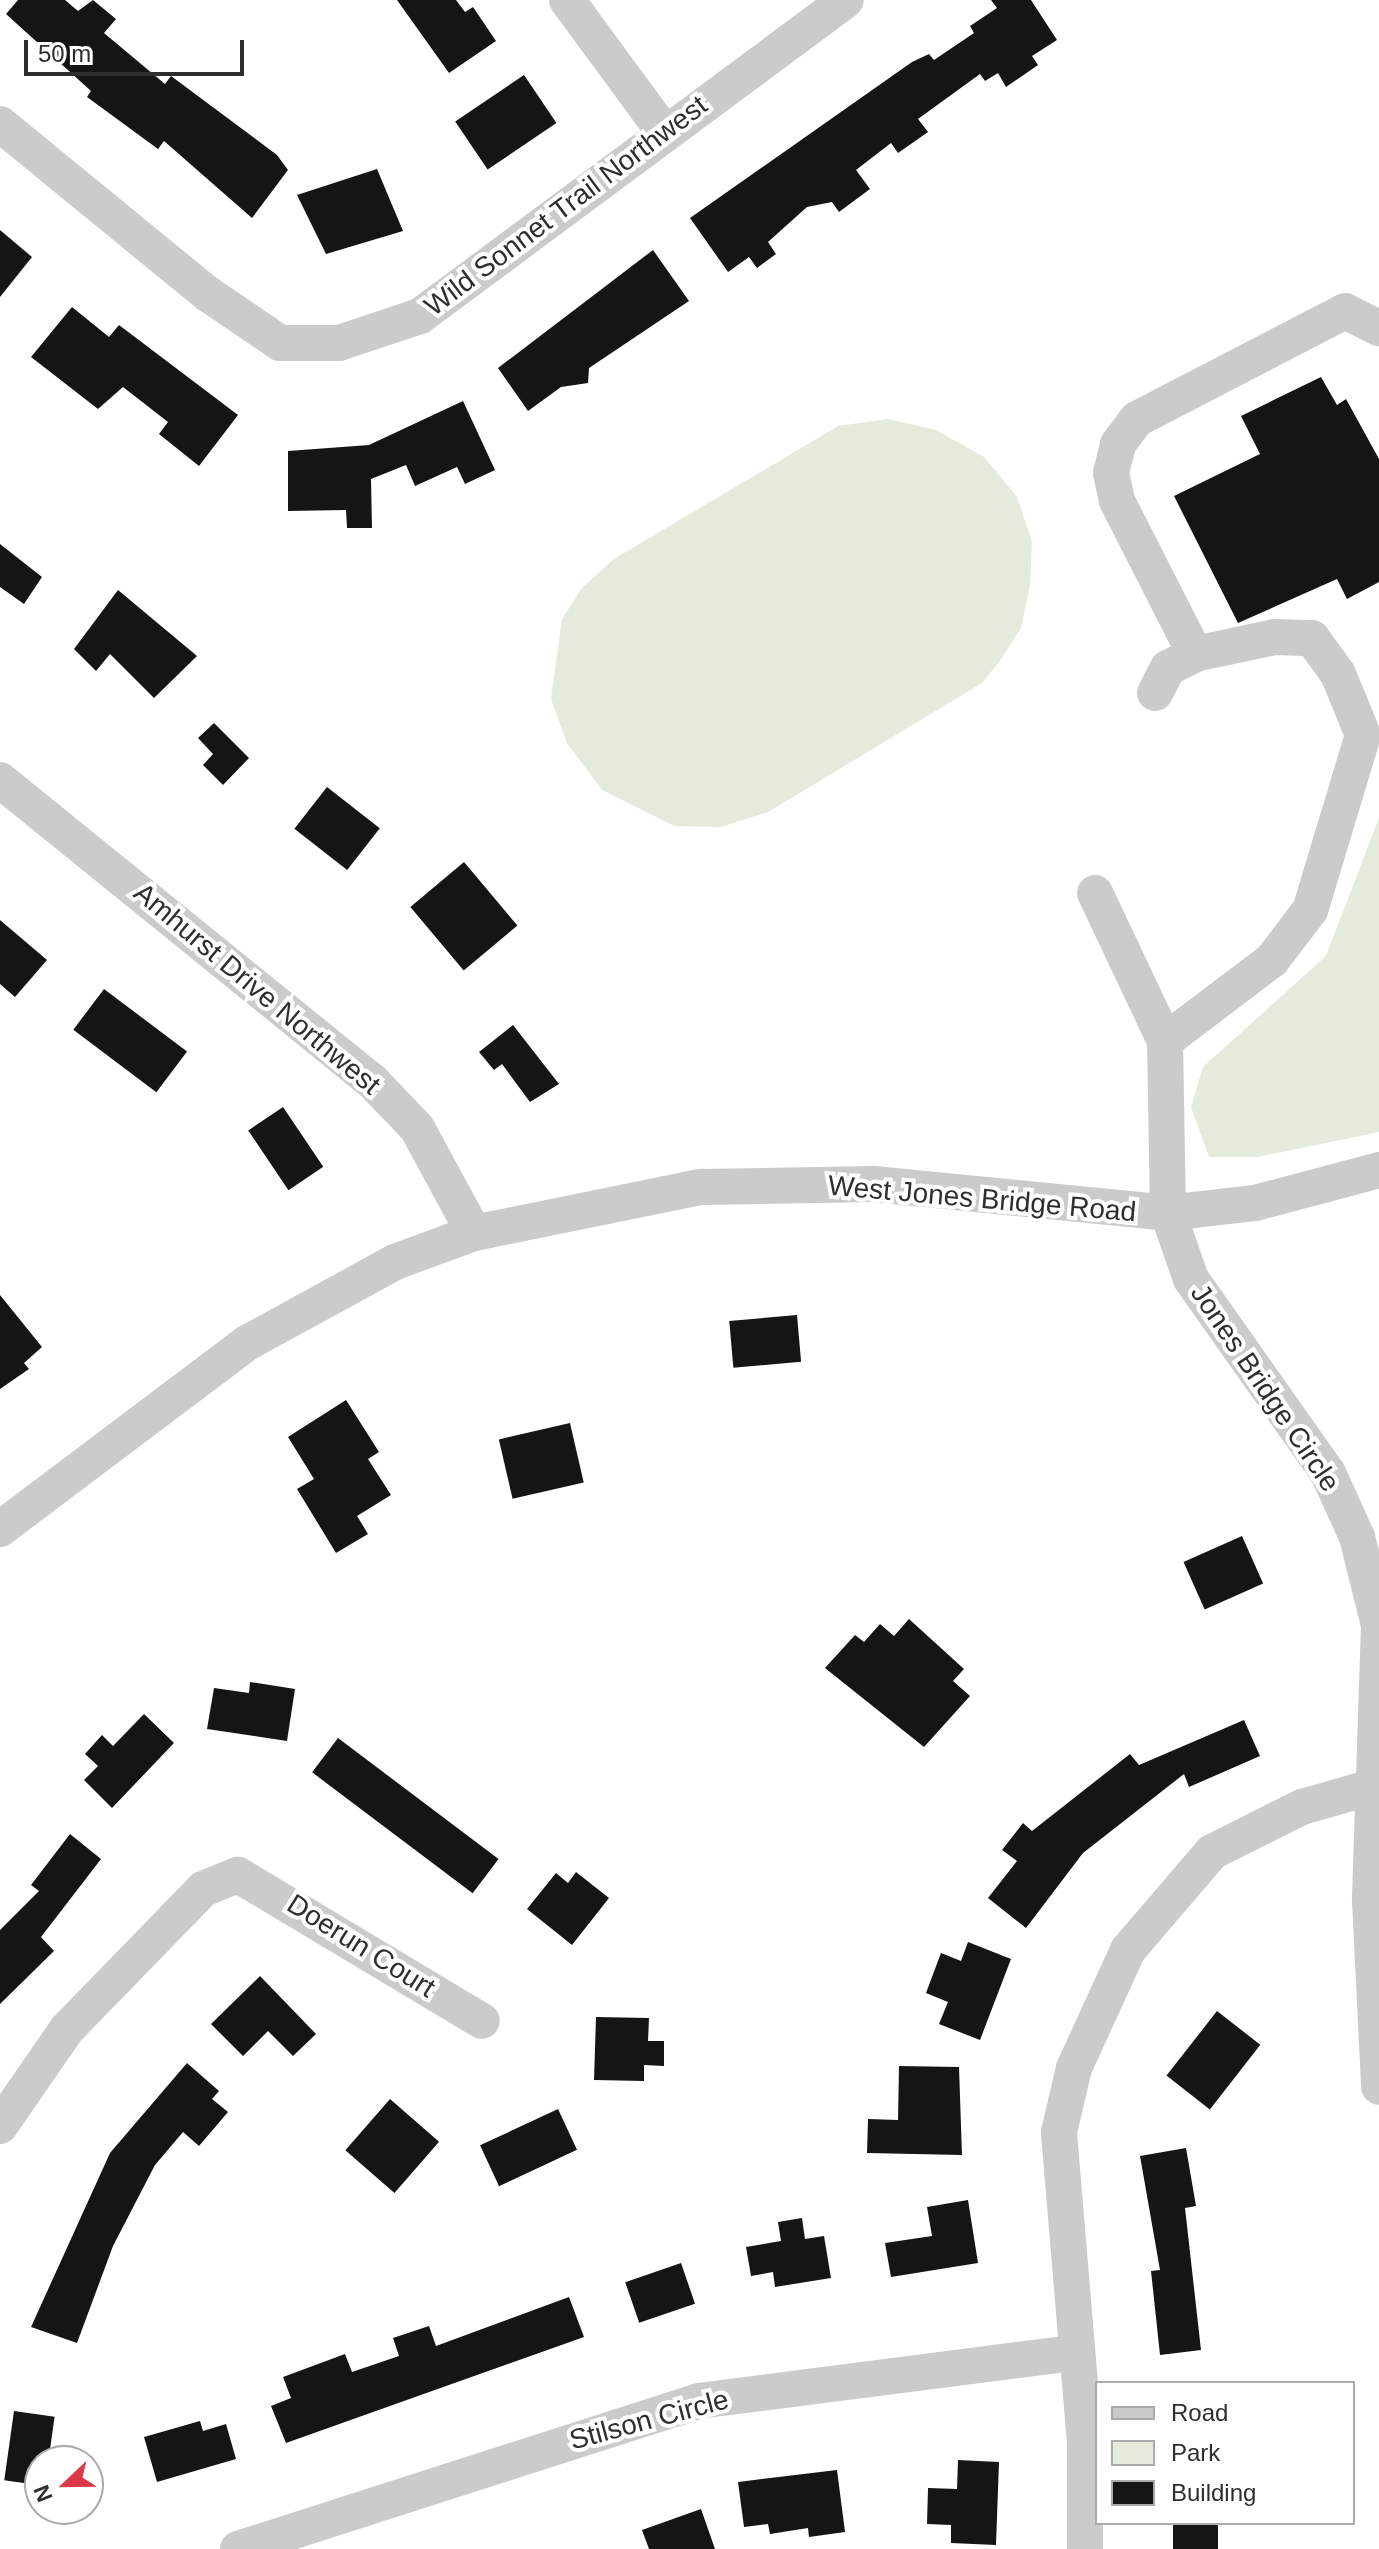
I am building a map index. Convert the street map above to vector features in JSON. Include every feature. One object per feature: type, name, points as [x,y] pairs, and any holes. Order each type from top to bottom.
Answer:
[{"type":"street","points":[[567,0],[664,132]]},
{"type":"street","name":"Wild Sonnet Trail Northwest","points":[[0,124],[208,294],[280,343],[339,343],[420,316],[664,132],[846,0]]},
{"type":"street","points":[[1195,654],[1117,501],[1111,473],[1118,444],[1137,419],[1345,311],[1379,328]]},
{"type":"street","points":[[1155,693],[1168,668],[1195,654],[1275,637],[1312,638],[1338,674],[1371,734],[1310,910],[1272,960],[1165,1041]]},
{"type":"street","name":"Amhurst Drive Northwest","points":[[0,780],[371,1080],[417,1128],[474,1233]]},
{"type":"street","points":[[1095,893],[1165,1041],[1168,1213]]},
{"type":"street","name":"West Jones Bridge Road","points":[[0,1529],[247,1343],[395,1262],[474,1233],[701,1187],[874,1184],[1168,1213],[1255,1203],[1379,1170]]},
{"type":"street","name":"Jones Bridge Circle","points":[[1168,1213],[1207,1310],[1328,1473],[1357,1537],[1379,1625],[1379,1785],[1370,1900],[1379,2087]]},
{"type":"street","points":[[1085,2549],[1085,2443],[1074,2353],[1059,2132],[1074,2068],[1128,1950],[1212,1852],[1302,1807],[1379,1785]]},
{"type":"street","name":"Doerun Court","points":[[0,2126],[67,2029],[203,1889],[238,1875],[482,2021]]},
{"type":"street","name":"Stilson Circle","points":[[238,2549],[698,2401],[1074,2353]]},
{"type":"green space","points":[[888,419],[936,430],[984,457],[1017,497],[1032,542],[1030,585],[1021,628],[1002,658],[982,683],[768,812],[721,827],[674,826],[602,790],[567,743],[551,699],[562,619],[582,588],[614,559],[838,426]]},
{"type":"green space","points":[[1379,818],[1379,1132],[1258,1157],[1209,1157],[1191,1107],[1203,1067],[1326,956]]},
{"type":"building","points":[[18,0],[65,0],[78,11],[93,0],[116,19],[104,33],[165,84],[171,76],[277,155],[288,170],[252,218],[164,141],[158,149],[87,97],[91,91],[6,14]]},
{"type":"building","points":[[397,0],[456,0],[465,12],[473,7],[496,41],[449,73]]},
{"type":"building","points":[[991,0],[1031,0],[1057,40],[1032,56],[1038,65],[1006,87],[998,73],[985,81],[980,74],[918,119],[928,132],[898,153],[891,143],[856,170],[870,189],[839,212],[832,202],[807,207],[768,242],[776,254],[757,268],[749,257],[728,272],[690,218],[912,62],[929,54],[934,60],[974,33],[970,26],[997,8]]},
{"type":"building","points":[[524,75],[556,123],[488,169],[455,121]]},
{"type":"building","points":[[377,169],[403,231],[326,254],[297,195]]},
{"type":"building","points":[[0,230],[32,257],[0,297]]},
{"type":"building","points":[[653,250],[689,301],[589,368],[588,383],[561,387],[528,411],[498,368]]},
{"type":"building","points":[[72,307],[109,337],[119,325],[238,415],[199,466],[159,434],[168,422],[123,387],[98,409],[31,357]]},
{"type":"building","points":[[1321,377],[1337,405],[1346,399],[1379,459],[1379,582],[1347,599],[1337,579],[1238,623],[1174,496],[1260,454],[1241,416]]},
{"type":"building","points":[[463,401],[495,470],[465,484],[457,467],[415,486],[406,465],[371,479],[372,528],[347,528],[346,510],[288,511],[288,451],[369,445]]},
{"type":"building","points":[[0,544],[42,577],[24,604],[0,587]]},
{"type":"building","points":[[118,590],[197,656],[154,698],[110,654],[96,671],[74,649]]},
{"type":"building","points":[[214,723],[249,758],[223,785],[203,765],[213,754],[198,738]]},
{"type":"building","points":[[327,787],[380,828],[347,870],[294,829]]},
{"type":"building","points":[[464,862],[517,926],[464,971],[410,907]]},
{"type":"building","points":[[0,920],[47,960],[15,997],[0,984]]},
{"type":"building","points":[[104,989],[187,1052],[156,1092],[73,1030]]},
{"type":"building","points":[[513,1025],[559,1084],[530,1102],[502,1064],[494,1070],[479,1052]]},
{"type":"building","points":[[283,1107],[323,1167],[288,1190],[248,1130]]},
{"type":"building","points":[[0,1295],[42,1347],[24,1363],[29,1369],[0,1389]]},
{"type":"building","points":[[797,1315],[801,1362],[733,1368],[729,1321]]},
{"type":"building","points":[[346,1400],[379,1452],[368,1459],[391,1495],[357,1516],[368,1534],[336,1553],[297,1489],[314,1479],[288,1437]]},
{"type":"building","points":[[570,1423],[584,1482],[513,1499],[499,1439]]},
{"type":"building","points":[[1242,1536],[1263,1584],[1205,1610],[1184,1562]]},
{"type":"building","points":[[909,1619],[964,1669],[953,1681],[970,1696],[924,1747],[825,1668],[855,1635],[864,1642],[880,1624],[894,1636]]},
{"type":"building","points":[[250,1682],[295,1689],[287,1741],[207,1729],[214,1688],[249,1693]]},
{"type":"building","points":[[144,1714],[174,1743],[112,1808],[84,1780],[98,1766],[85,1754],[102,1735],[113,1746]]},
{"type":"building","points":[[1244,1720],[1260,1756],[1189,1787],[1184,1774],[1083,1853],[1026,1928],[988,1898],[1017,1861],[1002,1850],[1023,1823],[1032,1831],[1130,1754],[1139,1765]]},
{"type":"building","points":[[338,1738],[499,1859],[473,1893],[312,1772]]},
{"type":"building","points":[[70,1834],[101,1859],[41,1937],[54,1951],[0,2004],[0,1930],[39,1891],[31,1885]]},
{"type":"building","points":[[576,1872],[609,1898],[572,1945],[527,1909],[556,1873],[568,1883]]},
{"type":"building","points":[[968,1942],[1011,1959],[980,2040],[939,2024],[948,2002],[926,1993],[941,1953],[961,1961]]},
{"type":"building","points":[[260,1976],[316,2034],[293,2056],[268,2031],[243,2056],[211,2024]]},
{"type":"building","points":[[1217,2011],[1260,2045],[1210,2109],[1167,2076]]},
{"type":"building","points":[[596,2017],[649,2018],[648,2041],[664,2041],[664,2066],[644,2065],[644,2081],[594,2080]]},
{"type":"building","points":[[187,2063],[219,2091],[212,2099],[228,2112],[199,2146],[183,2132],[155,2165],[113,2246],[77,2343],[31,2327],[110,2153]]},
{"type":"building","points":[[899,2066],[959,2067],[962,2155],[867,2153],[868,2119],[898,2120]]},
{"type":"building","points":[[390,2099],[439,2142],[394,2193],[345,2150]]},
{"type":"building","points":[[558,2109],[577,2150],[499,2186],[480,2145]]},
{"type":"building","points":[[1186,2148],[1196,2206],[1185,2208],[1201,2350],[1160,2355],[1151,2271],[1160,2270],[1140,2156]]},
{"type":"building","points":[[968,2200],[978,2263],[891,2277],[885,2243],[932,2236],[927,2207]]},
{"type":"building","points":[[802,2218],[805,2239],[824,2236],[831,2278],[775,2287],[773,2272],[751,2276],[746,2247],[781,2241],[778,2222]]},
{"type":"building","points":[[681,2263],[695,2304],[639,2323],[625,2282]]},
{"type":"building","points":[[569,2297],[584,2337],[286,2443],[271,2406],[291,2398],[283,2377],[345,2354],[352,2372],[399,2356],[393,2338],[429,2326],[436,2346]]},
{"type":"building","points":[[14,2411],[55,2417],[51,2445],[24,2445],[24,2483],[4,2480]]},
{"type":"building","points":[[200,2421],[203,2431],[226,2424],[236,2459],[157,2482],[144,2437]]},
{"type":"building","points":[[958,2460],[999,2462],[996,2545],[951,2543],[951,2525],[927,2524],[928,2488],[957,2489]]},
{"type":"building","points":[[837,2470],[845,2532],[809,2537],[808,2528],[770,2534],[768,2524],[744,2527],[738,2482]]},
{"type":"building","points":[[701,2509],[715,2549],[649,2549],[642,2530]]},
{"type":"building","points":[[1173,2525],[1218,2525],[1218,2549],[1173,2549]]}]
